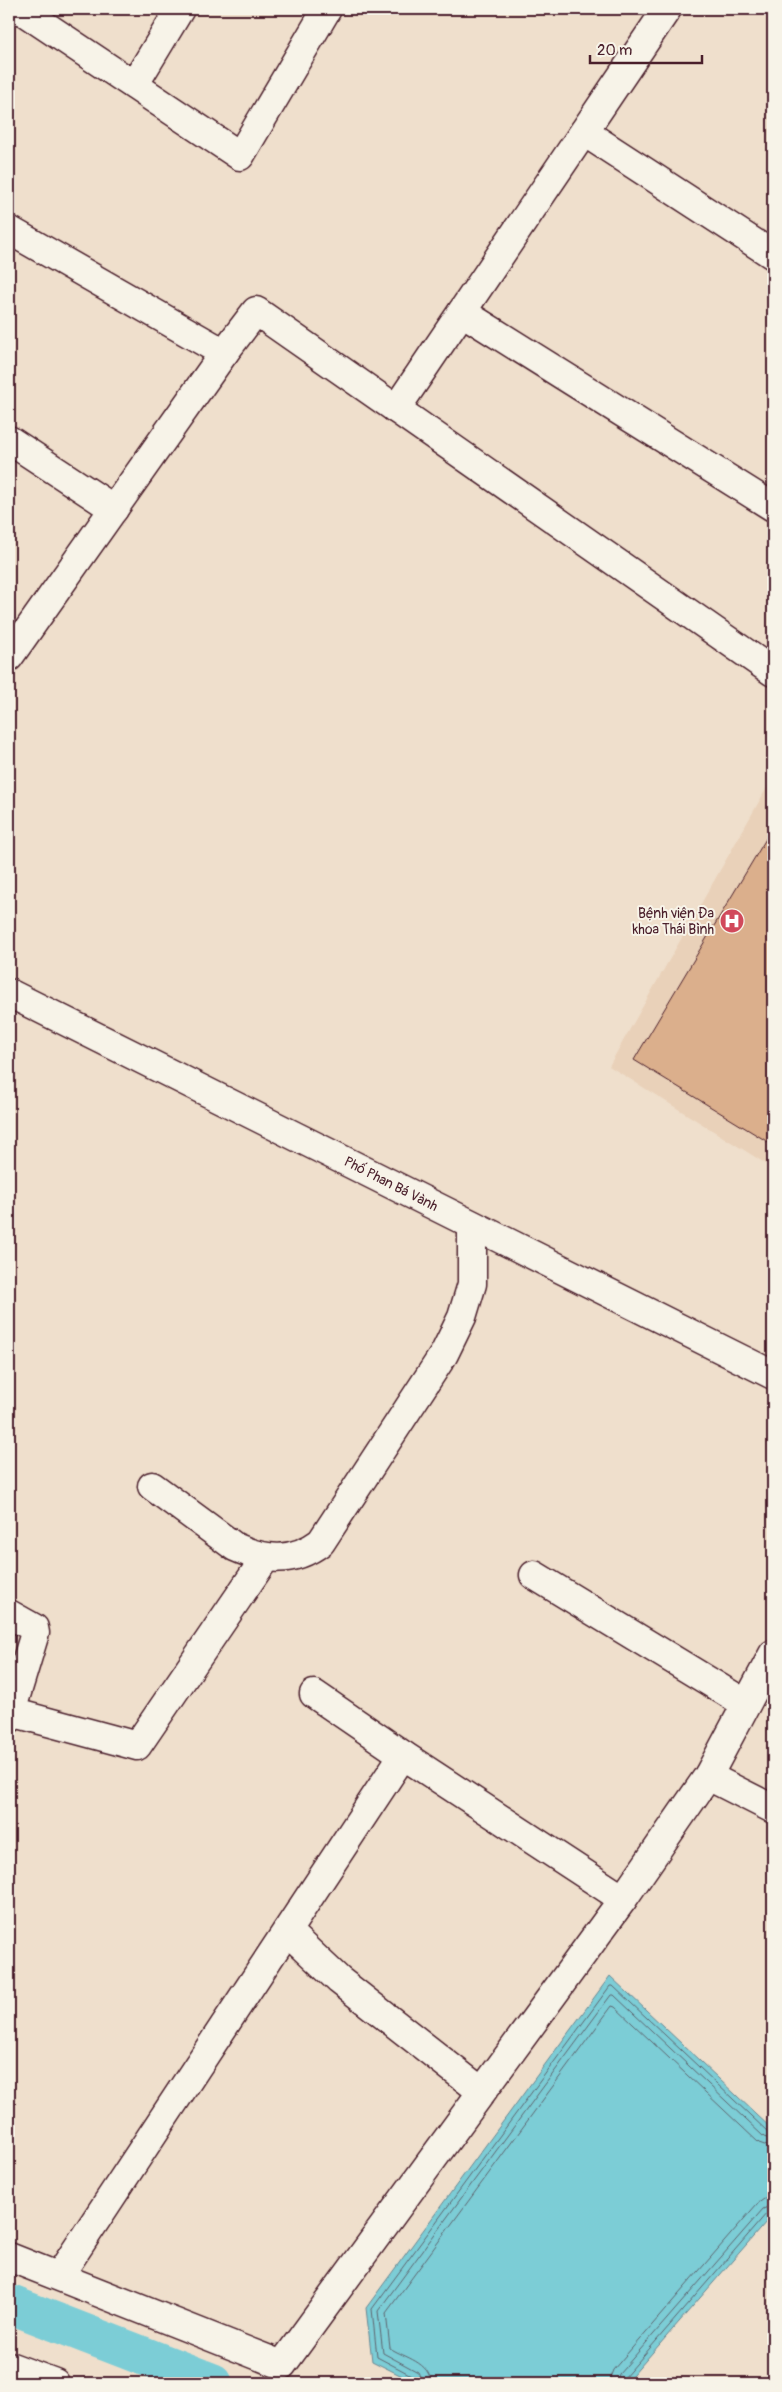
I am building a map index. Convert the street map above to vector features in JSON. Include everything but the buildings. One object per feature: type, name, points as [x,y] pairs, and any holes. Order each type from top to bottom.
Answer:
[{"type":"street","points":[[134,85],[180,9]]},
{"type":"street","points":[[29,11],[134,85],[240,156],[327,9]]},
{"type":"street","points":[[396,409],[668,9]]},
{"type":"street","points":[[584,132],[773,254]]},
{"type":"street","points":[[9,230],[224,353]]},
{"type":"street","points":[[9,657],[224,353],[256,311],[773,672]]},
{"type":"street","points":[[462,312],[773,507]]},
{"type":"street","points":[[9,440],[114,509]]},
{"type":"street","name":"Phố Phan Bá Vành","points":[[9,993],[773,1376]]},
{"type":"street","points":[[152,1486],[235,1546],[266,1557],[294,1557],[308,1552],[321,1542],[444,1354],[470,1297],[472,1284],[472,1225]]},
{"type":"street","points":[[9,1614],[34,1628],[35,1633],[10,1715],[137,1746],[266,1557]]},
{"type":"street","points":[[534,1575],[746,1704]]},
{"type":"street","points":[[9,2257],[282,2365],[623,1899],[708,1776],[773,1654]]},
{"type":"street","points":[[314,1694],[403,1755],[623,1899]]},
{"type":"street","points":[[58,2276],[403,1755]]},
{"type":"street","points":[[708,1776],[773,1808]]},
{"type":"street","points":[[287,1931],[339,1980],[482,2091]]},
{"type":"street","points":[[9,2366],[55,2383]]},
{"type":"shaded area","name":"Bệnh viện Đa khoa Thái Bình","points":[[773,777],[773,1168],[609,1066]]},
{"type":"water","points":[[610,1976],[773,2130],[773,2214],[626,2383],[416,2383],[372,2361],[366,2308]]},
{"type":"waterway","points":[[9,2304],[213,2383]]},
{"type":"place","name":"Bệnh viện Đa khoa Thái Bình","points":[[732,921]]}]
